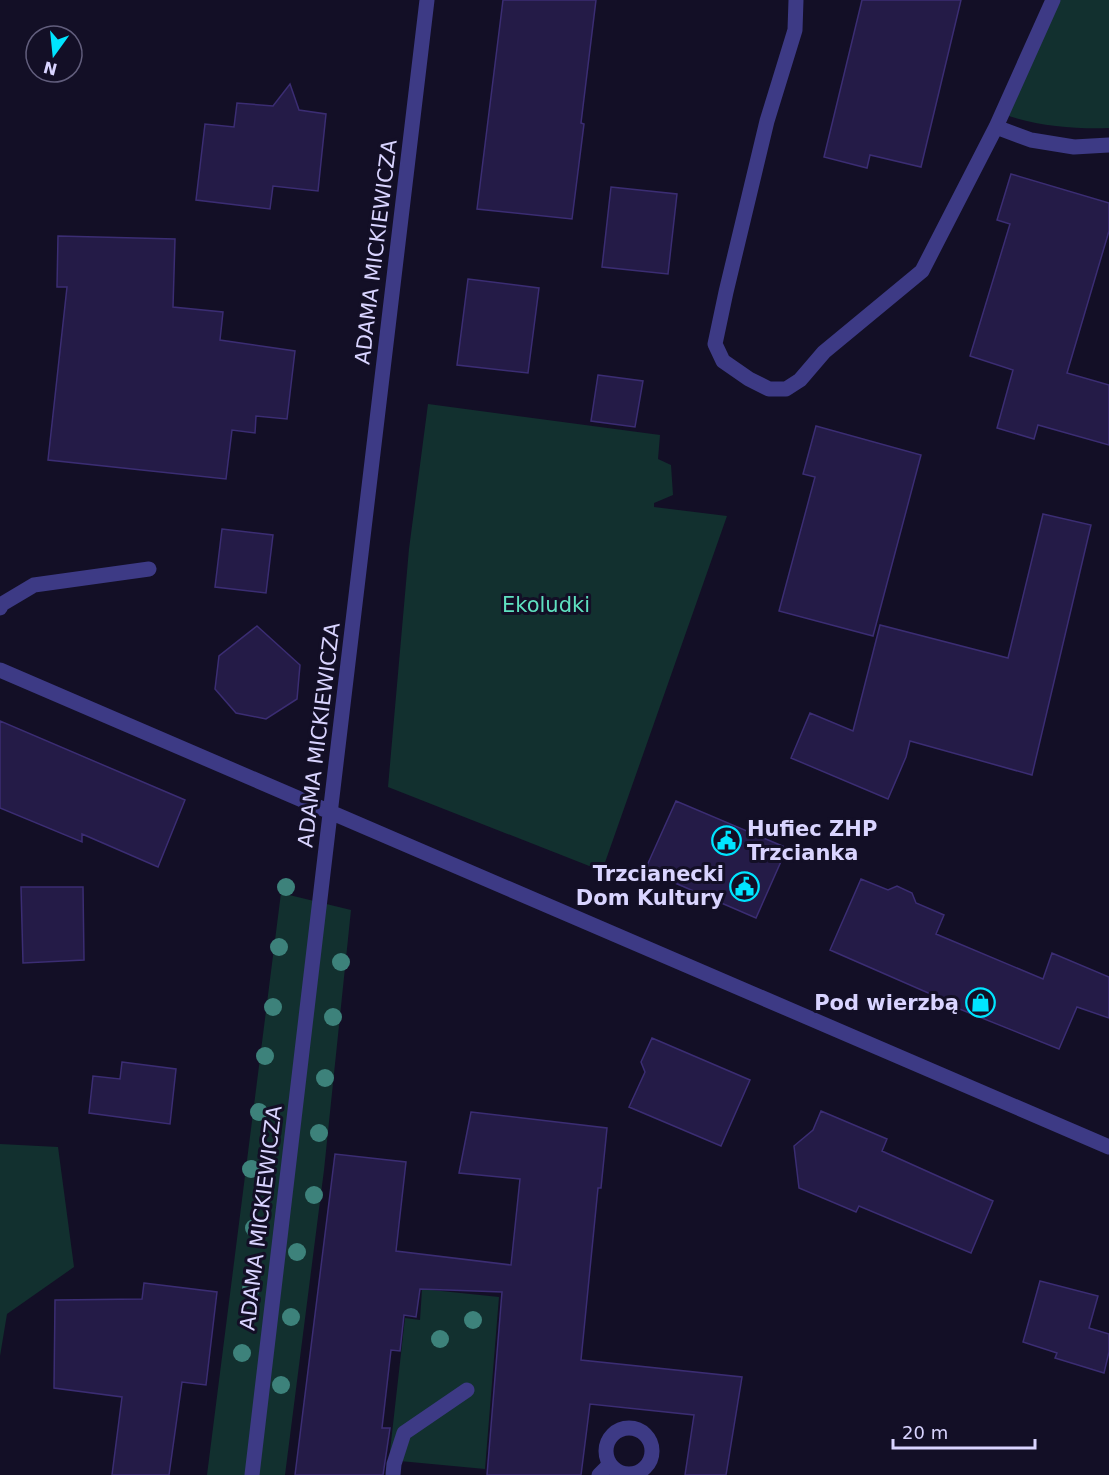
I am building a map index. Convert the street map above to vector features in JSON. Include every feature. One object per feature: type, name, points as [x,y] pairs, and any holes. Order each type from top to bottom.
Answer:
[{"type":"street","name":"ADAMA MICKIEWICZA","points":[[252,1475],[427,0]]},
{"type":"street","points":[[796,0],[795,30],[767,121],[715,344],[723,361],[749,379],[769,389],[786,389],[800,380],[824,352],[922,271],[996,127],[1053,0]]},
{"type":"street","points":[[996,127],[1031,140],[1074,147],[1109,146]]},
{"type":"street","points":[[0,608],[2,604],[34,585],[149,569]]},
{"type":"street","points":[[0,670],[1109,1147]]},
{"type":"street","points":[[393,1475],[394,1464],[404,1434],[467,1390]]},
{"type":"street","points":[[599,1475],[610,1464]]},
{"type":"green space","points":[[1056,0],[1109,0],[1109,128],[1055,126],[1003,114]]},
{"type":"green space","name":"Ekoludki","points":[[428,404],[660,435],[658,459],[671,465],[673,495],[654,503],[654,507],[727,516],[602,871],[388,787],[409,549]]},
{"type":"green space","points":[[281,893],[351,910],[324,1170],[285,1475],[207,1475]]},
{"type":"green space","points":[[0,1144],[58,1147],[74,1267],[7,1314],[0,1356]]},
{"type":"green space","points":[[422,1289],[499,1297],[485,1469],[389,1460],[405,1318],[420,1320]]},
{"type":"building","points":[[503,0],[596,0],[572,219],[477,209]]},
{"type":"building","points":[[862,0],[961,0],[921,167],[870,155],[867,168],[824,157]]},
{"type":"building","points":[[290,84],[299,110],[326,114],[318,191],[273,186],[270,209],[196,200],[205,124],[234,127],[237,103],[273,106]]},
{"type":"building","points":[[1011,174],[1109,203],[1109,231],[1067,373],[1109,385],[1109,445],[1038,425],[1034,439],[997,428],[1013,370],[970,356],[1010,224],[997,220]]},
{"type":"building","points":[[611,187],[677,194],[668,274],[602,267]]},
{"type":"building","points":[[58,236],[175,239],[173,307],[223,312],[220,340],[295,351],[287,419],[256,416],[255,433],[232,430],[226,479],[48,460],[67,287],[57,287]]},
{"type":"building","points":[[468,279],[539,288],[528,373],[457,365]]},
{"type":"building","points":[[598,375],[643,381],[635,427],[591,421]]},
{"type":"building","points":[[816,426],[921,455],[873,636],[779,611],[815,477],[803,474]]},
{"type":"building","points":[[1043,514],[1091,525],[1032,775],[910,741],[906,757],[888,799],[791,758],[810,713],[853,731],[880,625],[1008,658]]},
{"type":"building","points":[[222,529],[273,535],[266,593],[215,587]]},
{"type":"building","points":[[257,626],[300,665],[297,699],[266,719],[236,713],[215,689],[219,656]]},
{"type":"building","points":[[0,721],[185,800],[158,867],[82,834],[82,842],[0,808]]},
{"type":"building","points":[[676,801],[787,848],[756,918],[645,870]]},
{"type":"building","points":[[861,879],[888,890],[897,886],[912,893],[916,903],[944,915],[936,934],[1043,979],[1052,953],[1109,977],[1109,1018],[1077,1007],[1059,1049],[947,1004],[949,1002],[830,950]]},
{"type":"building","points":[[21,887],[83,887],[84,960],[23,963]]},
{"type":"building","points":[[652,1038],[750,1080],[721,1146],[629,1107],[645,1072],[641,1062]]},
{"type":"building","points":[[122,1062],[176,1069],[170,1124],[89,1113],[93,1076],[120,1079]]},
{"type":"building","points":[[821,1111],[887,1139],[882,1151],[993,1201],[971,1253],[859,1206],[856,1212],[799,1188],[794,1146],[813,1130]]},
{"type":"building","points":[[471,1112],[607,1128],[601,1188],[598,1188],[581,1360],[742,1377],[726,1475],[685,1475],[694,1415],[590,1404],[581,1475],[487,1475],[502,1292],[420,1289],[416,1317],[404,1315],[400,1351],[391,1350],[382,1428],[390,1428],[383,1475],[295,1475],[335,1154],[406,1162],[396,1251],[511,1265],[520,1179],[459,1173]]},
{"type":"building","points":[[1040,1281],[1098,1296],[1089,1328],[1109,1334],[1109,1352],[1104,1373],[1055,1358],[1057,1353],[1023,1342]]},
{"type":"building","points":[[144,1283],[217,1292],[206,1385],[182,1382],[169,1475],[112,1475],[122,1397],[54,1388],[55,1300],[142,1299]]},
{"type":"place","name":"Hufiec ZHP Trzcianka","points":[[726,841]]},
{"type":"place","name":"Trzcianecki Dom Kultury","points":[[745,886]]},
{"type":"place","name":"Pod wierzbą","points":[[980,1003]]}]
